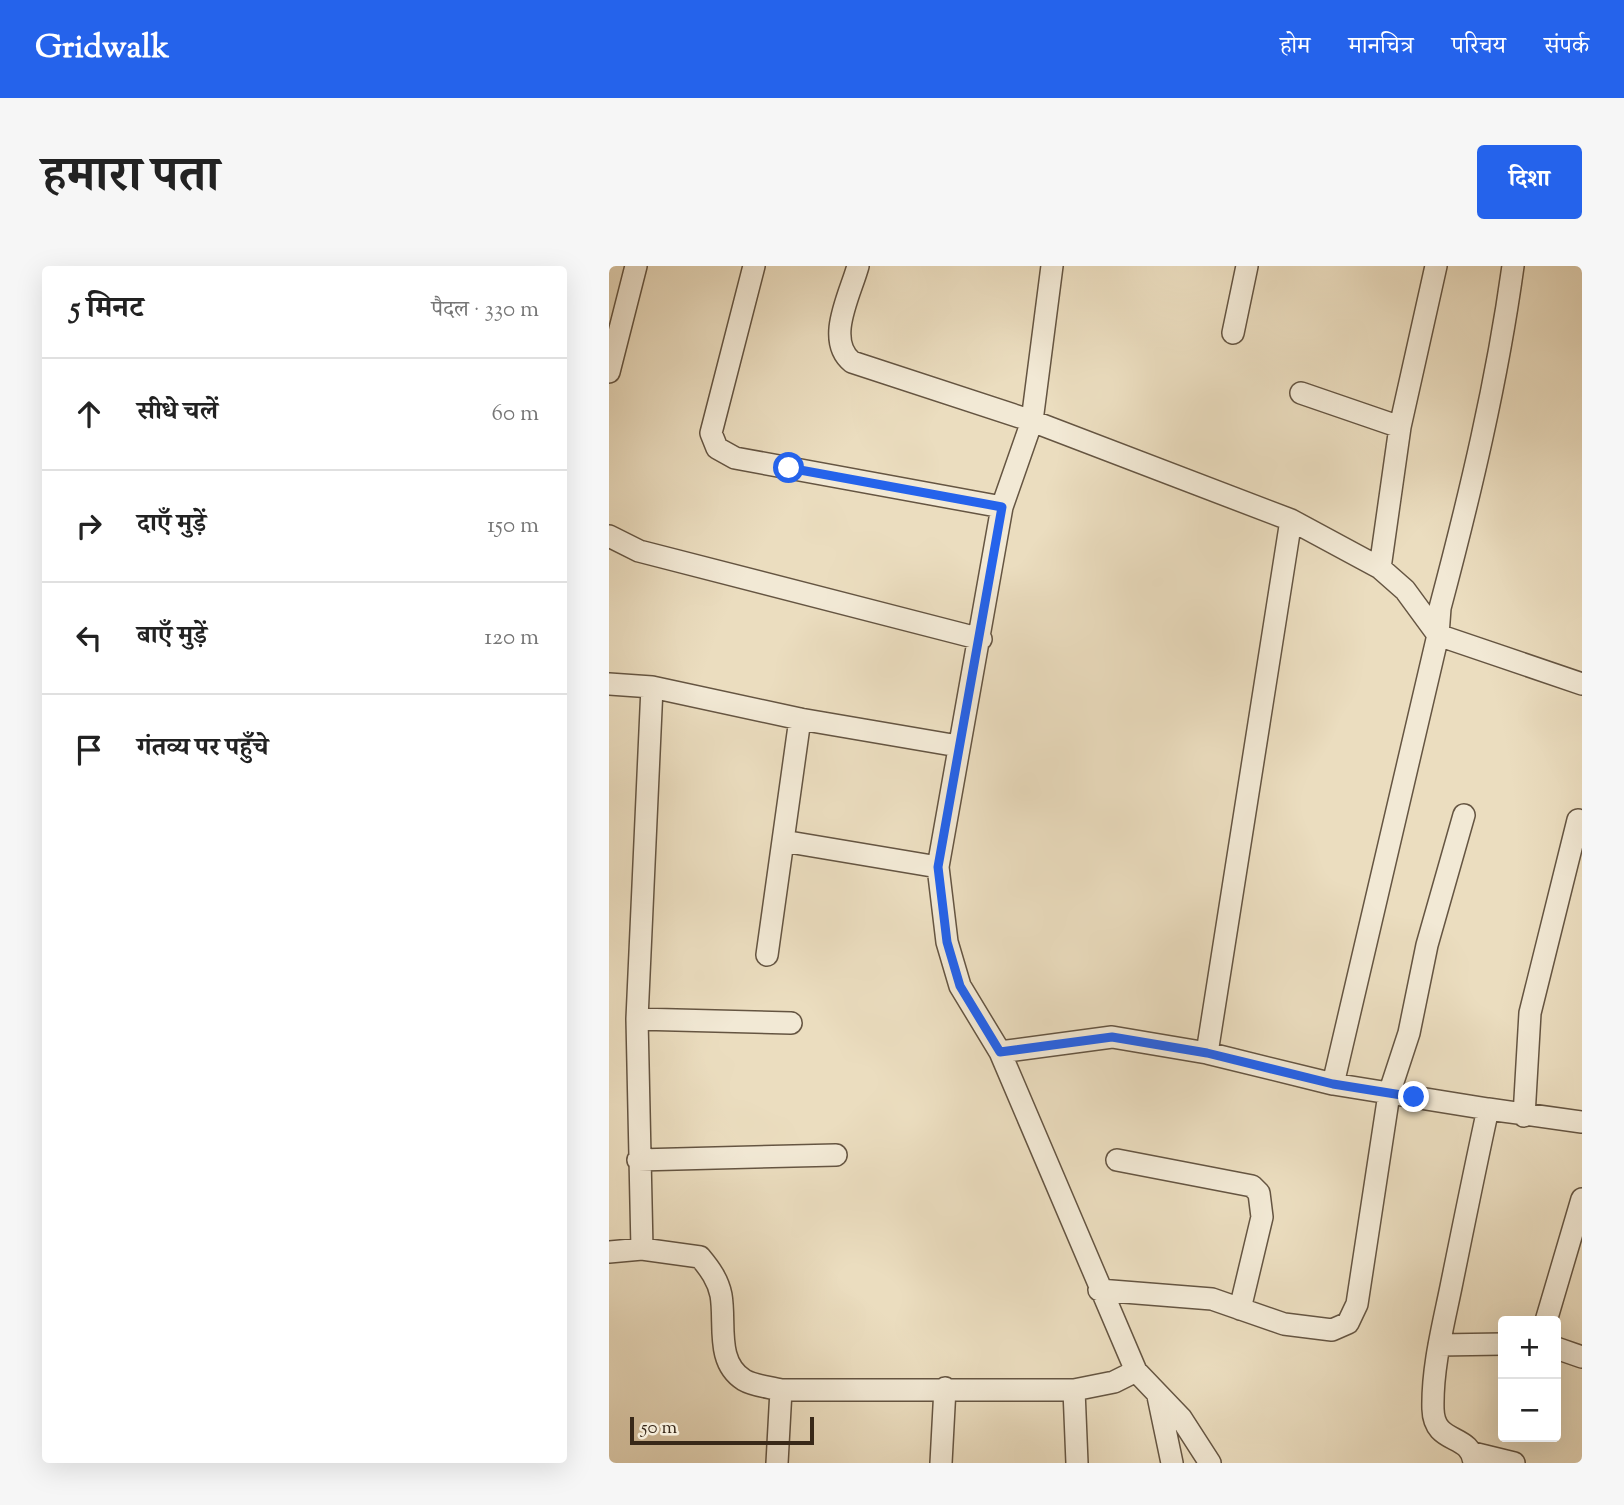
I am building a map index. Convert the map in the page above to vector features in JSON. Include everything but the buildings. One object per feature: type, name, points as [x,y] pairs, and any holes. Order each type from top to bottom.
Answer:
[{"type":"street","points":[[609,372],[636,266]]},
{"type":"street","points":[[754,266],[711,433],[717,448],[735,458],[1002,507]]},
{"type":"street","points":[[859,266],[838,337],[841,353],[852,362],[1032,421],[1291,520],[1380,568],[1405,590],[1439,635],[1582,684]]},
{"type":"street","points":[[1052,266],[1032,421],[1002,507],[981,639],[958,746],[938,867],[947,942],[960,986],[1000,1052],[1099,1290],[1136,1370],[1181,1419],[1210,1463]]},
{"type":"street","points":[[1233,332],[1248,266]]},
{"type":"street","points":[[1380,568],[1400,427],[1436,266]]},
{"type":"street","points":[[1333,1084],[1439,635],[1440,608],[1481,451],[1503,340],[1513,266]]},
{"type":"street","points":[[1301,393],[1400,427]]},
{"type":"street","points":[[1207,1053],[1291,520]]},
{"type":"street","points":[[609,536],[639,551],[981,639]]},
{"type":"street","points":[[609,684],[652,687],[800,719],[958,746]]},
{"type":"street","points":[[642,1249],[636,1020],[652,687]]},
{"type":"street","points":[[767,955],[800,719]]},
{"type":"street","points":[[1099,1290],[1212,1299],[1284,1324],[1320,1329],[1332,1330],[1348,1323],[1357,1304],[1389,1094],[1409,1033],[1427,945],[1464,815]]},
{"type":"street","points":[[1524,1116],[1530,1013],[1578,820]]},
{"type":"street","points":[[783,841],[938,867]]},
{"type":"street","points":[[636,1020],[791,1023]]},
{"type":"street","points":[[1000,1052],[1112,1037],[1207,1053],[1333,1084],[1524,1116],[1582,1122]]},
{"type":"street","points":[[1487,1109],[1439,1345],[1433,1409],[1435,1424],[1441,1434],[1465,1445],[1474,1458],[1514,1463]]},
{"type":"street","points":[[638,1160],[836,1155]]},
{"type":"street","points":[[1117,1160],[1252,1186],[1259,1193],[1262,1217],[1240,1309]]},
{"type":"street","points":[[1548,1316],[1578,1237],[1582,1199]]},
{"type":"street","points":[[609,1252],[642,1249],[700,1257],[713,1273],[721,1294],[725,1351],[733,1371],[746,1382],[781,1390],[1075,1390],[1114,1382],[1136,1370]]},
{"type":"street","points":[[1439,1345],[1498,1344]]},
{"type":"street","points":[[1561,1350],[1582,1357]]},
{"type":"street","points":[[941,1463],[945,1388]]},
{"type":"street","points":[[777,1463],[781,1390]]},
{"type":"street","points":[[1075,1390],[1077,1463]]},
{"type":"street","points":[[1158,1394],[1172,1463]]},
{"type":"route","points":[[789,468],[1002,507],[981,639],[958,746],[938,867],[947,942],[960,986],[1000,1052],[1112,1037],[1207,1053],[1333,1084],[1414,1097]]}]
